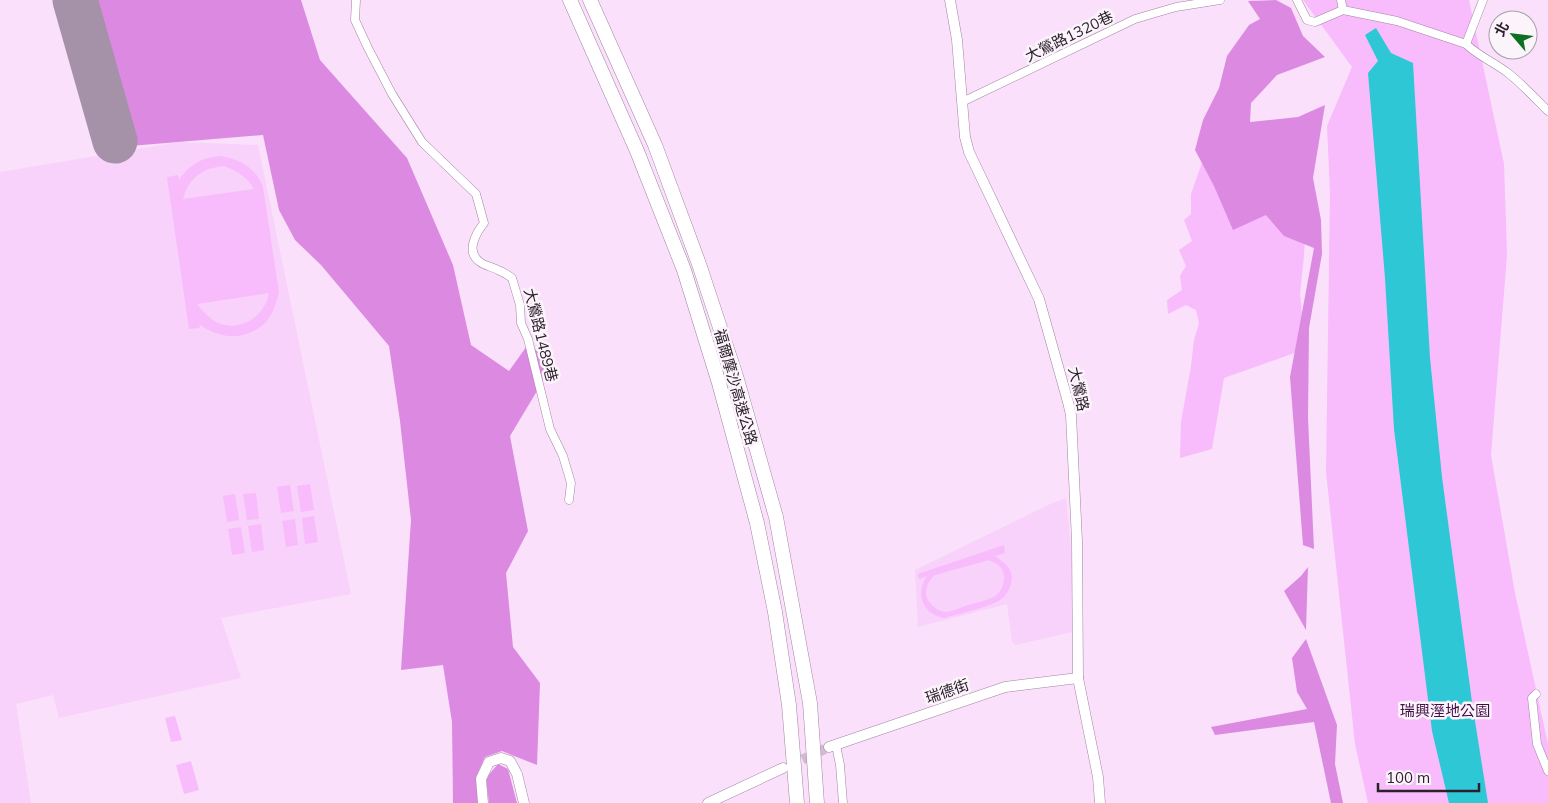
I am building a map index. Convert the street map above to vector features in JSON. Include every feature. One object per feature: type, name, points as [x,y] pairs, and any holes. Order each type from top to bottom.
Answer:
[{"type":"highway","name":"福爾摩沙高速公路","points":[[570,0],[637,151],[677,252],[719,383],[758,523],[775,612],[789,705],[797,803]]},
{"type":"highway","name":"福爾摩沙高速公路","points":[[590,0],[655,145],[699,264],[736,376],[773,508],[794,608],[810,704],[817,803]]},
{"type":"street","name":"大鶯路1489巷","points":[[356,0],[355,20],[359,30],[397,102],[422,142],[476,194],[484,223],[477,231],[472,242],[477,260],[500,270],[512,278],[520,305],[521,323],[528,339],[550,429],[563,456],[571,483],[569,500]]},
{"type":"street","name":"大鶯路","points":[[950,0],[957,40],[965,137],[969,152],[1039,299],[1071,415],[1077,541],[1078,678],[1098,777],[1100,803]]},
{"type":"street","name":"大鶯路1320巷","points":[[962,102],[1135,19],[1176,7],[1220,0]]},
{"type":"street","points":[[1297,0],[1307,20],[1315,22],[1342,10],[1397,21],[1466,44],[1474,52],[1508,73],[1548,111]]},
{"type":"street","points":[[1341,0],[1342,10]]},
{"type":"street","points":[[1466,44],[1483,0]]},
{"type":"street","name":"瑞德街","points":[[832,746],[1005,687],[1078,678]]},
{"type":"street","points":[[1536,694],[1532,698],[1537,744],[1548,771]]},
{"type":"street","points":[[832,746],[840,765],[843,803]]},
{"type":"street","points":[[483,803],[481,779],[489,762],[501,758],[510,761],[517,774],[524,803]]},
{"type":"street","points":[[708,803],[784,768]]},
{"type":"shaded area","points":[[94,0],[301,0],[320,60],[407,158],[453,265],[471,345],[509,371],[529,343],[552,366],[510,436],[528,531],[506,573],[513,647],[540,683],[537,765],[502,751],[485,757],[476,777],[478,803],[453,803],[452,722],[443,665],[401,670],[411,520],[400,421],[389,346],[321,265],[295,240],[279,210],[263,135],[130,146]]},
{"type":"shaded area","points":[[1276,0],[1291,8],[1303,36],[1325,57],[1277,75],[1251,103],[1250,122],[1298,117],[1325,105],[1313,178],[1321,220],[1322,254],[1309,328],[1308,418],[1314,549],[1303,545],[1290,377],[1314,248],[1284,236],[1266,215],[1233,230],[1214,186],[1195,150],[1203,120],[1219,88],[1227,56],[1249,25],[1260,19],[1248,1]]},
{"type":"shaded area","points":[[180,142],[258,145],[351,594],[221,618],[241,678],[59,718],[53,695],[16,704],[31,803],[0,803],[0,172]]},
{"type":"shaded area","points":[[1066,498],[1074,579],[1072,632],[1016,645],[1012,642],[1007,604],[918,627],[915,570]]},
{"type":"shaded area","points":[[1308,567],[1306,630],[1284,591]]},
{"type":"shaded area","points":[[1306,639],[1337,725],[1335,764],[1343,803],[1331,803],[1314,722],[1215,735],[1211,727],[1307,709],[1297,692],[1292,658]]},
{"type":"shaded area","points":[[498,764],[508,769],[517,803],[489,803],[486,778]]},
{"type":"green space","name":"瑞興溼地公園","points":[[1303,0],[1469,0],[1504,164],[1507,255],[1491,455],[1515,593],[1548,744],[1548,803],[1368,803],[1355,744],[1326,472],[1330,193],[1327,126],[1352,67]]},
{"type":"green space","points":[[1205,154],[1307,194],[1300,293],[1302,315],[1298,335],[1300,351],[1224,378],[1212,449],[1180,458],[1181,422],[1194,340],[1199,323],[1196,310],[1186,305],[1168,314],[1167,300],[1182,290],[1180,276],[1186,266],[1179,250],[1192,241],[1184,220],[1191,214],[1191,194]]},
{"type":"green space","points":[[213,157],[227,157],[241,162],[252,170],[263,187],[279,293],[266,322],[250,333],[242,335],[233,336],[216,333],[199,324],[200,328],[189,329],[167,177],[178,175],[179,180],[192,166],[202,160]],"holes":[[[224,166],[241,175],[254,189],[183,199],[189,185],[198,175],[209,169]],[[269,293],[262,310],[256,316],[249,321],[232,326],[214,321],[197,304]]]},
{"type":"green space","points":[[310,484],[314,510],[301,512],[297,486]]},
{"type":"green space","points":[[290,485],[294,511],[281,513],[277,487]]},
{"type":"green space","points":[[256,493],[259,519],[247,520],[243,494]]},
{"type":"green space","points":[[235,494],[239,520],[227,522],[223,496]]},
{"type":"green space","points":[[314,516],[318,542],[305,544],[302,518]]},
{"type":"green space","points":[[295,519],[298,545],[286,547],[282,521]]},
{"type":"green space","points":[[261,524],[264,550],[252,552],[248,526]]},
{"type":"green space","points":[[241,527],[245,553],[232,555],[228,529]]},
{"type":"green space","points":[[1004,545],[1005,553],[995,556],[1008,567],[1012,579],[1004,597],[995,603],[944,618],[930,612],[923,602],[921,596],[922,589],[927,576],[919,579],[918,574]],"holes":[[[989,560],[1002,569],[1004,577],[1003,586],[995,596],[985,601],[947,612],[939,610],[927,599],[926,589],[935,575]]]},
{"type":"green space","points":[[175,716],[182,740],[171,742],[165,718]]},
{"type":"green space","points":[[191,761],[199,790],[184,794],[176,765]]},
{"type":"water","points":[[1376,28],[1391,53],[1413,63],[1430,358],[1442,477],[1472,702],[1488,803],[1449,803],[1432,731],[1394,429],[1385,278],[1368,73],[1378,61],[1365,35]]},
{"type":"runway","points":[[75,0],[115,141]]},
{"type":"tunnel","points":[[789,766],[829,747]]}]
